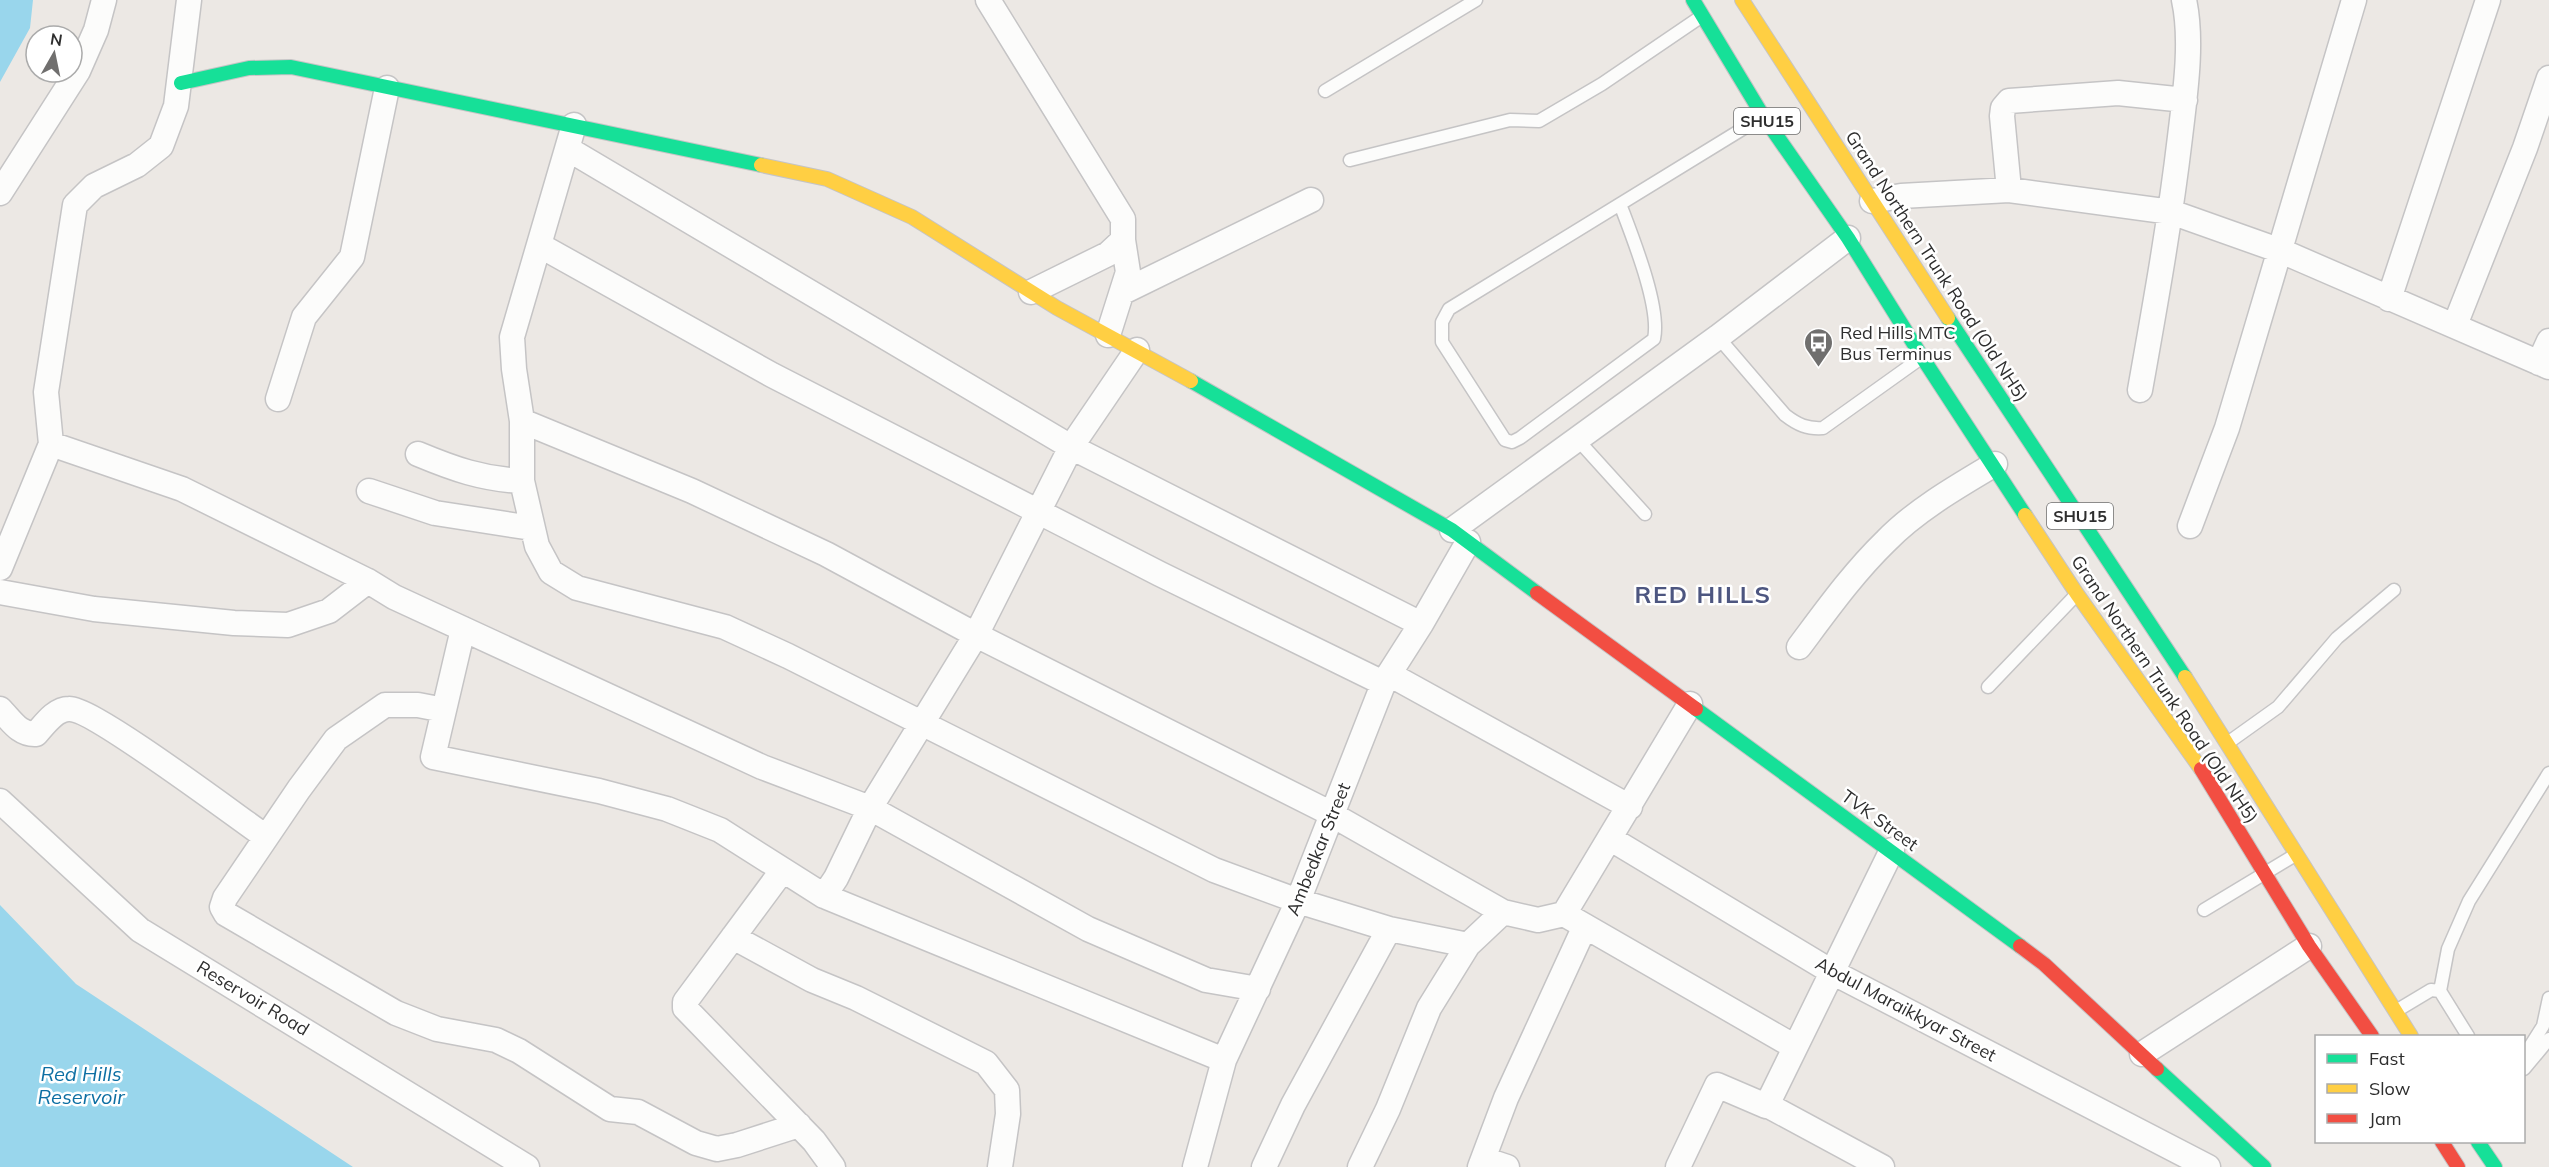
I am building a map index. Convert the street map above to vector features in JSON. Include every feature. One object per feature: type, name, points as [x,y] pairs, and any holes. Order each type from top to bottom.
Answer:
[{"type":"main road","name":"Grand Northern Trunk Road (Old NH5)","points":[[1693,0],[1763,116],[1848,238],[1922,357],[1995,464],[2077,594],[2198,764],[2309,946],[2371,1035]]},
{"type":"main road","name":"Grand Northern Trunk Road (Old NH5)","points":[[1742,0],[2228,743],[2409,1035]]},
{"type":"main road","name":"TVK Street","points":[[181,83],[246,68],[270,65],[291,67],[827,179],[912,217],[1031,292],[1137,350],[1460,536],[1892,850],[2044,964],[2264,1167]]},
{"type":"main road","points":[[2443,1143],[2458,1167]]},
{"type":"main road","points":[[2479,1143],[2495,1167]]},
{"type":"street","points":[[0,193],[78,71],[96,30],[104,0]]},
{"type":"street","points":[[0,568],[51,444],[46,392],[75,205],[94,186],[137,165],[161,146],[176,106],[181,83],[189,0]]},
{"type":"street","points":[[988,0],[1123,219],[1122,240],[1128,272],[1108,335]]},
{"type":"street","points":[[2140,390],[2171,212],[2184,100],[2188,17],[2184,0]]},
{"type":"street","points":[[2190,526],[2228,428],[2354,0]]},
{"type":"street","points":[[2389,299],[2488,0]]},
{"type":"street","points":[[2455,325],[2525,148],[2549,78]]},
{"type":"street","points":[[278,399],[304,317],[352,257],[387,88]]},
{"type":"street","points":[[2009,190],[2002,116],[2003,108],[2009,101],[2118,93],[2184,100]]},
{"type":"street","points":[[574,125],[512,338],[522,422],[522,481],[537,546],[550,572],[577,588],[725,627],[1214,870],[1298,901],[1389,929],[1468,945]]},
{"type":"street","points":[[568,148],[1071,447],[1421,624]]},
{"type":"street","points":[[1872,201],[1901,196],[2009,190],[2171,212],[2281,251],[2544,365],[2549,341]]},
{"type":"street","points":[[1123,292],[1311,200]]},
{"type":"street","points":[[1460,536],[1577,439],[1718,337],[1848,238]]},
{"type":"street","points":[[1031,292],[1108,254],[1122,240]]},
{"type":"street","points":[[539,244],[772,375],[1039,512],[1386,679],[1630,807]]},
{"type":"street","points":[[824,896],[836,878],[870,808],[976,634],[1071,447],[1137,350]]},
{"type":"street","points":[[522,422],[692,491],[826,554],[976,634],[1332,814],[1503,912],[1538,920],[1564,914],[1795,1047]]},
{"type":"street","points":[[51,444],[182,489],[368,581],[394,597],[463,629],[762,767],[870,808],[1088,929],[1206,980],[1258,989]]},
{"type":"street","points":[[418,454],[463,472],[493,479],[522,481]]},
{"type":"street","points":[[1799,647],[1842,590],[1887,539],[1944,495],[1995,464]]},
{"type":"street","points":[[369,491],[435,513],[532,528]]},
{"type":"street","name":"Ambedkar Street","points":[[1195,1167],[1224,1060],[1298,901],[1386,679],[1421,624],[1460,536]]},
{"type":"street","points":[[0,592],[94,609],[234,623],[288,625],[329,611],[368,581]]},
{"type":"street","points":[[463,629],[433,757],[599,791],[667,809],[720,830],[824,896],[1224,1060]]},
{"type":"street","points":[[1564,914],[1690,704]]},
{"type":"street","points":[[444,710],[418,705],[385,705],[336,739],[225,898],[222,907],[226,914],[396,1013],[437,1029],[496,1040],[519,1051],[610,1109],[638,1112],[696,1143],[717,1149],[799,1125]]},
{"type":"street","points":[[0,709],[21,731],[28,734],[36,734],[59,711],[68,709],[80,711],[132,743],[266,837]]},
{"type":"street","name":"Reservoir Road","points":[[0,801],[140,930],[527,1167]]},
{"type":"street","name":"Abdul Maraikkyar Street","points":[[1611,839],[1832,972],[2208,1167]]},
{"type":"street","points":[[1767,1105],[1892,850]]},
{"type":"street","points":[[782,871],[685,1002],[685,1008],[814,1141],[832,1167]]},
{"type":"street","points":[[1360,1167],[1388,1109],[1429,1008],[1468,945],[1503,912]]},
{"type":"street","points":[[1507,1167],[1482,1163],[1506,1098],[1585,926]]},
{"type":"street","points":[[1264,1167],[1293,1105],[1389,929]]},
{"type":"street","points":[[733,937],[812,980],[856,998],[986,1063],[1007,1090],[1008,1114],[1000,1167]]},
{"type":"street","points":[[2142,1054],[2309,946]]},
{"type":"street","points":[[1678,1167],[1717,1085],[1767,1105],[1882,1167]]},
{"type":"lane","points":[[1324,92],[1476,0]]},
{"type":"lane","points":[[1350,160],[1510,120],[1539,121],[1602,84],[1702,16]]},
{"type":"lane","points":[[1620,204],[1644,272],[1656,333],[1654,339],[1520,438],[1512,442],[1505,440],[1442,342],[1442,322],[1449,309],[1459,300],[1763,116]]},
{"type":"lane","points":[[1718,337],[1785,415],[1797,424],[1810,428],[1823,428],[1922,357]]},
{"type":"lane","points":[[1577,439],[1645,514]]},
{"type":"lane","points":[[2228,743],[2278,707],[2337,638],[2394,590]]},
{"type":"lane","points":[[1988,687],[2077,594]]},
{"type":"lane","points":[[2467,1035],[2440,991],[2448,949],[2469,902],[2549,773]]},
{"type":"lane","points":[[2204,910],[2297,854]]},
{"type":"lane","points":[[2395,1011],[2432,990],[2440,991]]},
{"type":"lane","points":[[2525,1053],[2543,1026],[2549,998]]},
{"type":"lane","points":[[2525,1067],[2549,1039]]},
{"type":"water","points":[[0,0],[33,0],[30,24],[24,24],[24,39],[0,82]]},
{"type":"water","name":"Red Hills Reservoir","points":[[0,905],[76,984],[353,1167],[0,1167]]},
{"type":"traffic: fast","points":[[1693,0],[1763,116],[1848,238],[2025,515]]},
{"type":"traffic: fast","points":[[181,83],[249,68],[291,67],[761,165]]},
{"type":"traffic: fast","points":[[1948,318],[2185,677]]},
{"type":"traffic: fast","points":[[1191,381],[1452,530],[1537,593]]},
{"type":"traffic: fast","points":[[1696,709],[2020,946]]},
{"type":"traffic: fast","points":[[2157,1069],[2264,1167]]},
{"type":"traffic: fast","points":[[2479,1143],[2495,1167]]},
{"type":"traffic: slow","points":[[1742,0],[1948,318]]},
{"type":"traffic: slow","points":[[761,165],[827,179],[912,217],[1057,308],[1191,381]]},
{"type":"traffic: slow","points":[[2025,515],[2077,594],[2201,769]]},
{"type":"traffic: slow","points":[[2185,677],[2410,1035]]},
{"type":"traffic: jam","points":[[1537,593],[1696,709]]},
{"type":"traffic: jam","points":[[2201,769],[2309,946],[2371,1035]]},
{"type":"traffic: jam","points":[[2020,946],[2044,964],[2157,1069]]},
{"type":"traffic: jam","points":[[2443,1143],[2458,1167]]},
{"type":"place","name":"Red Hills MTC Bus Terminus","points":[[1819,368]]},
{"type":"district","name":"RED HILLS","points":[[1703,594]]}]
